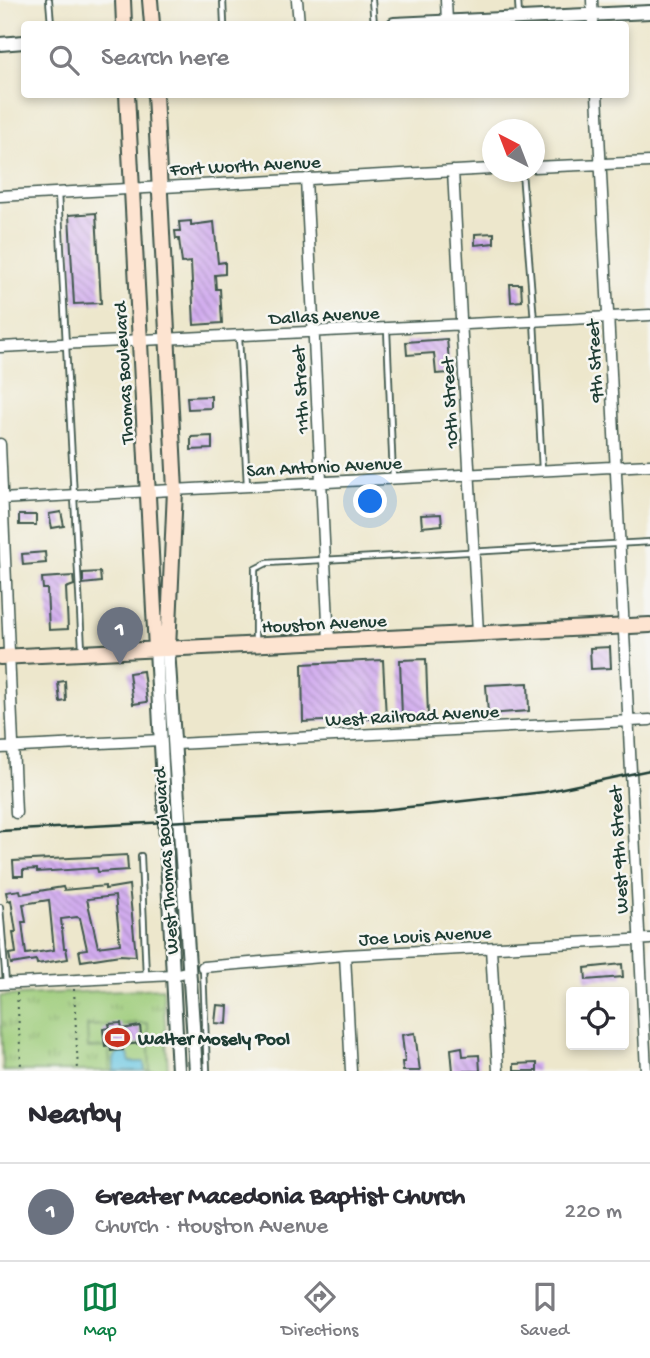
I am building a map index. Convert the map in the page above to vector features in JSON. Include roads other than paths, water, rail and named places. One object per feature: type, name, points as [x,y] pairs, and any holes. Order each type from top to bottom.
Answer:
[{"type":"main road","points":[[122,0],[124,21]]},
{"type":"main road","points":[[150,0],[152,21]]},
{"type":"main road","name":"Thomas Boulevard","points":[[127,98],[148,492],[162,649]]},
{"type":"main road","points":[[155,98],[175,490],[162,649]]},
{"type":"main road","name":"Houston Avenue","points":[[5,657],[650,625]]},
{"type":"street","points":[[297,0],[299,21]]},
{"type":"street","points":[[446,0],[447,21]]},
{"type":"street","points":[[592,0],[593,20]]},
{"type":"street","points":[[465,21],[519,18],[593,20],[650,12]]},
{"type":"street","points":[[0,44],[21,43]]},
{"type":"street","name":"9th Street","points":[[597,98],[625,626]]},
{"type":"street","points":[[545,167],[650,162]]},
{"type":"street","name":"Fort Worth Avenue","points":[[0,196],[482,170]]},
{"type":"street","name":"10th Street","points":[[453,171],[478,634]]},
{"type":"street","name":"11th Street","points":[[306,179],[329,641]]},
{"type":"street","name":"Dallas Avenue","points":[[0,347],[650,315]]},
{"type":"street","points":[[0,444],[5,657],[16,813]]},
{"type":"street","name":"San Antonio Avenue","points":[[1,499],[650,465]]},
{"type":"street","name":"West 9th Street","points":[[625,626],[632,817],[645,939],[646,1071]]},
{"type":"street","name":"West Thomas Boulevard","points":[[162,649],[161,740],[178,1071]]},
{"type":"street","name":"West Thomas Boulevard","points":[[162,649],[176,744],[196,969],[196,1071]]},
{"type":"street","name":"West Railroad Avenue","points":[[176,744],[650,720]]},
{"type":"street","points":[[0,748],[161,740]]},
{"type":"street","name":"Joe Louis Avenue","points":[[3,984],[173,975],[196,969],[345,956],[645,939]]},
{"type":"street","points":[[491,948],[498,1071]]},
{"type":"street","points":[[345,956],[351,1071]]},
{"type":"lane","points":[[49,0],[51,21]]},
{"type":"lane","points":[[223,0],[224,21]]},
{"type":"lane","points":[[372,0],[374,21]]},
{"type":"lane","points":[[518,0],[519,18]]},
{"type":"lane","points":[[523,182],[542,471]]},
{"type":"lane","points":[[58,192],[82,653]]},
{"type":"lane","points":[[387,328],[393,478]]},
{"type":"lane","points":[[239,336],[247,486]]},
{"type":"lane","points":[[255,645],[255,569],[267,563],[650,542]]},
{"type":"lane","points":[[141,856],[146,977]]},
{"type":"lane","points":[[0,907],[3,984]]},
{"type":"lane","points":[[196,969],[206,1071]]},
{"type":"water","points":[[122,1052],[128,1054],[130,1062],[144,1062],[145,1071],[114,1071],[115,1057]]},
{"type":"railway","points":[[0,831],[373,811],[544,792],[650,770]]},
{"type":"place","name":"Greater Macedonia Baptist Church","points":[[120,665]]},
{"type":"place","name":"Walter Mosely Pool","points":[[118,1037]]}]
